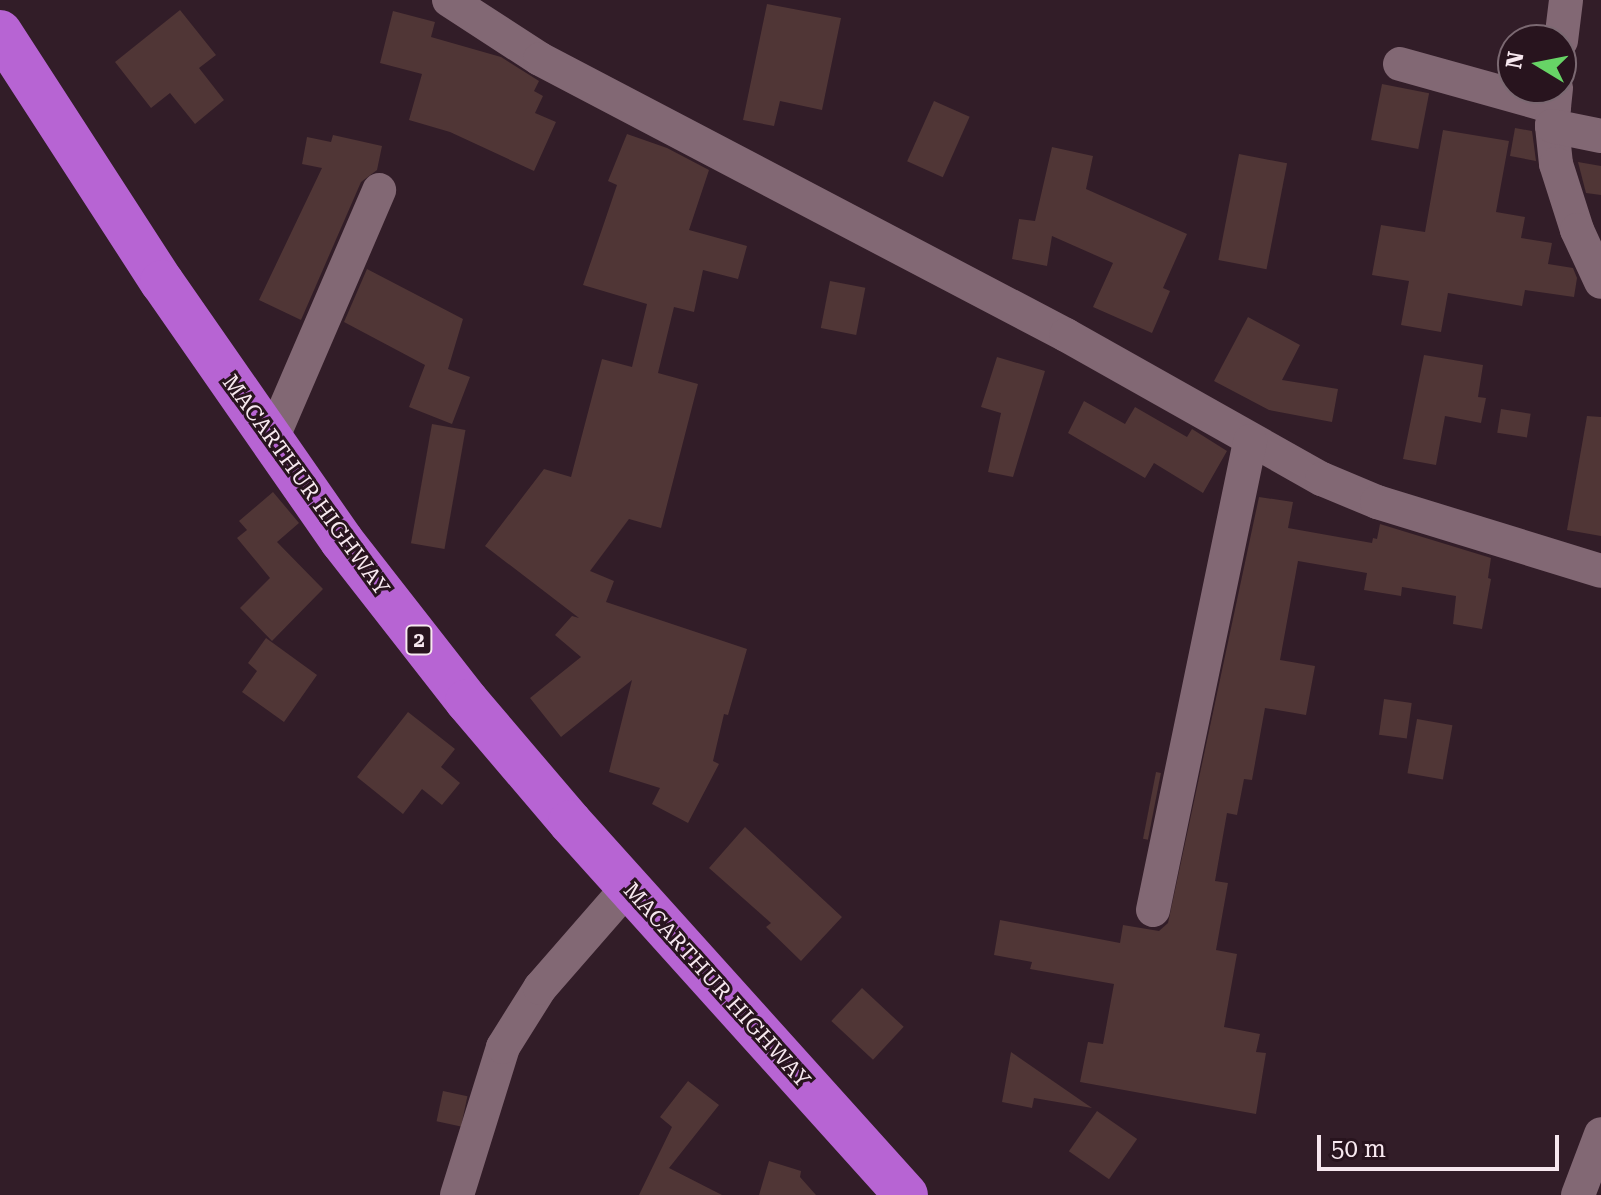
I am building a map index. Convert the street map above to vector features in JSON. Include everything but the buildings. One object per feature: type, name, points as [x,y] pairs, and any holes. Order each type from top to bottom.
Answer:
[{"type":"highway","name":"MACARTHUR HIGHWAY","points":[[0,32],[162,282],[342,541],[467,701],[628,887],[906,1195]]},
{"type":"street","points":[[449,0],[540,59],[1066,335],[1322,479],[1377,502],[1601,571]]},
{"type":"street","points":[[1563,24],[1566,0]]},
{"type":"street","points":[[1400,64],[1554,107],[1601,136]]},
{"type":"street","points":[[1554,107],[1556,164],[1577,230],[1601,282]]},
{"type":"street","points":[[272,439],[379,190]]},
{"type":"street","points":[[1153,910],[1250,441]]},
{"type":"street","points":[[457,1195],[503,1047],[540,988],[628,887]]},
{"type":"street","points":[[1578,1195],[1601,1135]]}]
